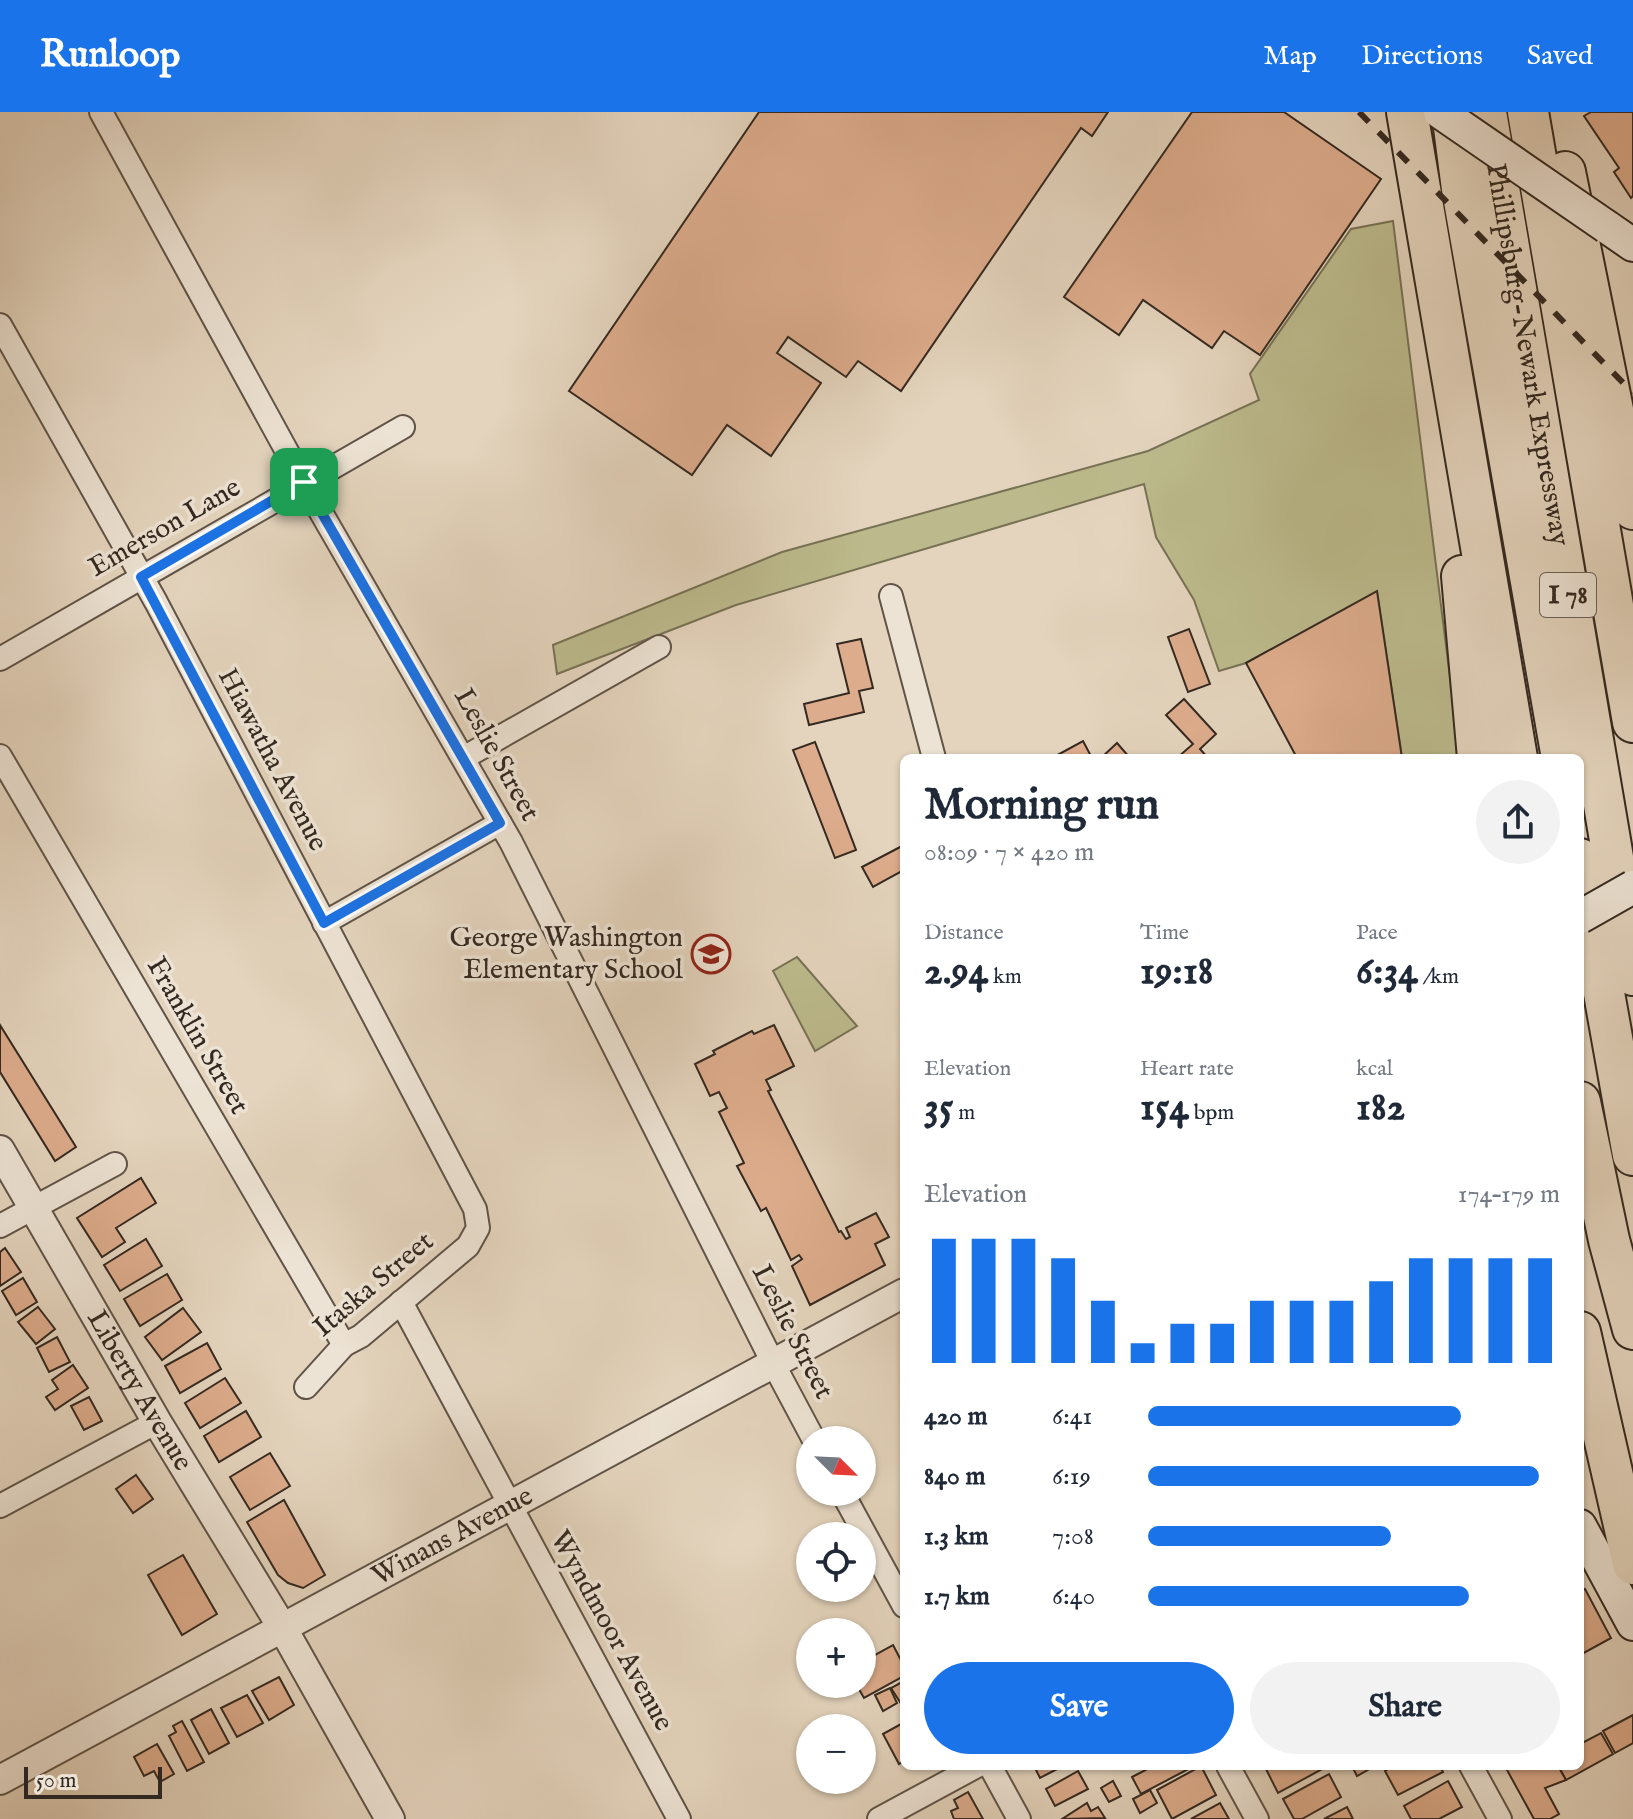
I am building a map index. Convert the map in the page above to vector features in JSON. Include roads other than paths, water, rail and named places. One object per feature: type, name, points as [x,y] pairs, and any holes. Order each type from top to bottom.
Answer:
[{"type":"highway","points":[[1407,112],[1516,754]]},
{"type":"highway","name":"Phillipsburg-Newark Expressway","points":[[1452,112],[1464,204],[1561,754]]},
{"type":"highway","name":"Phillipsburg-Newark Expressway","points":[[1486,112],[1633,975]]},
{"type":"highway","name":"Phillipsburg-Newark Expressway","points":[[1528,112],[1633,722]]},
{"type":"highway","points":[[1554,112],[1633,509]]},
{"type":"highway","points":[[1457,412],[1460,559],[1478,754]]},
{"type":"highway","points":[[1584,881],[1633,1155]]},
{"type":"highway","points":[[1584,1121],[1609,1240],[1633,1329]]},
{"type":"highway","points":[[1584,1350],[1633,1564]]},
{"type":"main road","points":[[1440,112],[1633,245]]},
{"type":"main road","points":[[1584,915],[1633,887]]},
{"type":"main road","points":[[1584,1533],[1633,1624]]},
{"type":"street","name":"Leslie Street","points":[[101,112],[304,482],[465,757],[807,1426]]},
{"type":"street","name":"Hiawatha Avenue","points":[[0,325],[141,577],[475,1209],[478,1228]]},
{"type":"street","name":"Emerson Lane","points":[[0,659],[403,427]]},
{"type":"street","points":[[891,596],[933,754]]},
{"type":"street","points":[[465,757],[659,647]]},
{"type":"street","name":"Franklin Street","points":[[0,756],[344,1345]]},
{"type":"street","points":[[324,923],[500,823]]},
{"type":"street","name":"Liberty Avenue","points":[[0,1150],[157,1422],[282,1627],[390,1819]]},
{"type":"street","points":[[0,1226],[115,1164]]},
{"type":"street","name":"Itaska Street","points":[[306,1387],[344,1345],[361,1336],[468,1246],[478,1228]]},
{"type":"street","name":"Winans Avenue","points":[[0,1780],[900,1295]]},
{"type":"street","name":"Wyndmoor Avenue","points":[[401,1302],[679,1819]]},
{"type":"street","points":[[0,1506],[157,1422]]},
{"type":"street","points":[[850,1506],[900,1599]]},
{"type":"street","points":[[879,1819],[970,1770]]},
{"type":"street","points":[[992,1770],[1019,1819]]},
{"type":"street","points":[[1230,1770],[1257,1819]]},
{"type":"street","points":[[1473,1770],[1500,1819]]},
{"type":"railway","points":[[1359,112],[1633,393]]},
{"type":"place","name":"George Washington Elementary School","points":[[711,954]]}]
